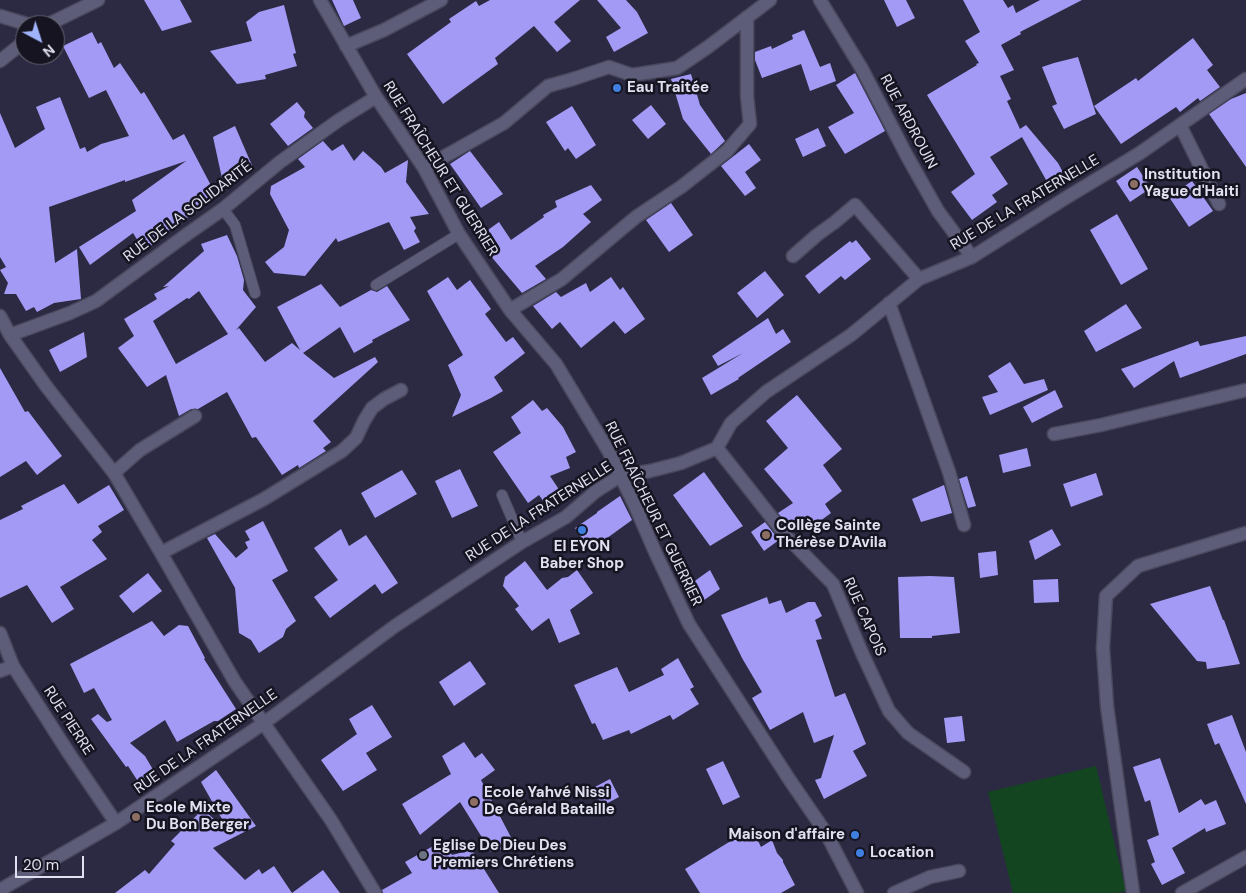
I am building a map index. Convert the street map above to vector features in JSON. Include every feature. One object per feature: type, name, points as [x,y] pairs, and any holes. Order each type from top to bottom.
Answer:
[{"type":"street","points":[[65,16],[98,0]]},
{"type":"street","name":"RUE FRAÎCHEUR ET GUERRIER","points":[[320,0],[376,97],[424,168],[459,234],[510,310],[556,364],[609,452],[689,624],[826,833],[857,893]]},
{"type":"street","points":[[346,46],[384,30],[441,0]]},
{"type":"street","points":[[424,168],[504,123],[548,86],[609,67],[632,75],[677,68],[770,0]]},
{"type":"street","name":"RUE ARDROUIN","points":[[820,0],[862,70],[938,211],[972,256]]},
{"type":"street","points":[[0,16],[15,20]]},
{"type":"street","points":[[510,310],[562,279],[636,217],[681,187],[727,151],[750,124],[747,96],[747,17]]},
{"type":"street","points":[[0,61],[15,49]]},
{"type":"street","name":"RUE DE LA FRATERNELLE","points":[[0,890],[116,823],[264,723],[395,626],[522,542],[566,517],[595,492],[620,476],[681,464],[716,448],[730,423],[766,392],[851,335],[918,279],[972,256],[1140,153],[1246,79]]},
{"type":"street","name":"RUE DE LA SOLIDARITÉ","points":[[10,334],[70,313],[96,301],[223,209],[280,162],[339,120],[376,97]]},
{"type":"street","points":[[1180,125],[1219,204]]},
{"type":"street","points":[[792,256],[855,204],[918,279]]},
{"type":"street","points":[[889,303],[949,472],[964,525]]},
{"type":"street","points":[[0,316],[10,334],[46,386],[114,473],[235,682],[331,820],[374,893]]},
{"type":"street","points":[[161,553],[264,500],[342,451],[356,438],[372,408],[401,390]]},
{"type":"street","points":[[1054,434],[1101,425],[1246,390]]},
{"type":"street","points":[[114,473],[140,450],[195,416]]},
{"type":"street","name":"RUE CAPOIS","points":[[716,448],[787,537],[834,584],[862,653],[889,711],[908,733],[964,772]]},
{"type":"street","points":[[1133,893],[1107,706],[1103,648],[1106,596],[1138,566],[1246,533]]},
{"type":"street","name":"RUE PIERRE","points":[[0,633],[13,666],[116,823]]},
{"type":"street","points":[[0,671],[13,666]]},
{"type":"street","points":[[1182,893],[1246,857]]},
{"type":"street","points":[[894,893],[930,877],[959,871]]},
{"type":"lane","points":[[223,209],[235,225],[255,293]]},
{"type":"lane","points":[[376,286],[459,234]]},
{"type":"lane","points":[[502,495],[522,542]]},
{"type":"green space","points":[[1096,766],[1126,891],[1117,893],[1013,893],[988,792]]},
{"type":"building","points":[[144,0],[180,0],[192,22],[162,31]]},
{"type":"building","points":[[332,0],[353,0],[361,18],[344,26]]},
{"type":"building","points":[[490,0],[580,0],[554,22],[571,41],[557,52],[534,26],[495,58],[498,64],[443,104],[407,54],[451,22],[449,19],[476,1],[479,6]]},
{"type":"building","points":[[597,0],[626,0],[637,12],[648,33],[614,52],[606,37],[621,28]]},
{"type":"building","points":[[884,0],[906,0],[915,18],[897,27]]},
{"type":"building","points":[[963,0],[1003,0],[1008,8],[1013,5],[1016,13],[1040,0],[1082,0],[1020,32],[1021,34],[1001,45],[1014,70],[1000,76],[1011,99],[1007,101],[1020,129],[1026,125],[1058,163],[1066,178],[1050,187],[1022,137],[990,157],[1008,184],[992,195],[997,202],[972,220],[951,192],[975,174],[927,95],[979,63],[965,41],[980,32]]},
{"type":"building","points":[[284,5],[296,53],[293,54],[297,66],[265,75],[266,79],[237,84],[210,51],[252,41],[246,22],[259,12]]},
{"type":"building","points":[[804,30],[820,67],[830,63],[836,81],[810,91],[801,64],[762,78],[755,60],[755,52],[771,46],[772,49],[793,39],[792,35]]},
{"type":"building","points":[[92,32],[98,44],[101,42],[114,68],[120,63],[141,94],[144,92],[173,140],[184,134],[216,195],[198,207],[200,209],[165,233],[144,251],[133,233],[90,265],[79,247],[136,211],[132,200],[186,161],[49,207],[55,263],[77,249],[81,299],[54,303],[37,312],[34,307],[26,311],[16,294],[4,294],[8,283],[0,270],[6,267],[0,257],[0,113],[15,148],[45,129],[36,107],[60,97],[80,149],[85,147],[87,152],[101,144],[129,136],[106,90],[89,98],[65,50],[65,45]]},
{"type":"building","points":[[1193,38],[1213,65],[1207,70],[1220,87],[1200,101],[1198,98],[1180,112],[1176,107],[1121,144],[1094,106],[1136,78],[1138,81]]},
{"type":"building","points":[[1078,57],[1096,114],[1064,129],[1052,106],[1057,104],[1042,67]]},
{"type":"building","points":[[855,73],[885,131],[845,154],[828,127],[854,113],[836,85]]},
{"type":"building","points":[[691,74],[700,105],[725,141],[711,154],[683,119],[671,79]]},
{"type":"building","points":[[1246,93],[1246,167],[1209,114],[1231,99]]},
{"type":"building","points":[[297,102],[305,112],[304,117],[313,128],[288,146],[270,124]]},
{"type":"building","points":[[651,105],[666,124],[648,139],[632,120]]},
{"type":"building","points":[[572,106],[596,145],[576,159],[568,148],[565,151],[546,122]]},
{"type":"building","points":[[235,126],[254,170],[223,183],[213,137]]},
{"type":"building","points":[[818,128],[826,146],[803,157],[795,139]]},
{"type":"building","points":[[323,141],[332,151],[343,144],[354,161],[363,151],[385,173],[408,160],[406,182],[429,214],[410,217],[420,242],[404,250],[389,222],[338,242],[336,238],[305,276],[274,273],[265,262],[284,247],[289,230],[270,194],[271,186],[305,167],[298,159]]},
{"type":"building","points":[[749,144],[761,160],[745,172],[756,188],[745,196],[721,166]]},
{"type":"building","points":[[470,151],[503,194],[481,208],[450,164]]},
{"type":"building","points":[[1137,167],[1151,188],[1130,202],[1116,181]]},
{"type":"building","points":[[1192,181],[1213,211],[1189,227],[1169,197]]},
{"type":"building","points":[[591,185],[602,200],[583,214],[591,222],[563,247],[535,266],[546,279],[522,293],[489,254],[492,252],[481,235],[499,222],[511,240],[544,217],[543,215],[557,207],[555,201]]},
{"type":"building","points":[[671,203],[693,235],[669,252],[646,220]]},
{"type":"building","points":[[1117,214],[1148,269],[1121,285],[1090,230]]},
{"type":"building","points":[[227,235],[237,256],[244,280],[243,290],[256,307],[236,330],[239,328],[265,362],[292,343],[300,350],[277,307],[321,284],[340,307],[371,290],[377,292],[387,286],[410,320],[372,340],[373,342],[354,353],[340,327],[303,353],[334,378],[375,357],[378,362],[313,421],[331,442],[323,448],[326,451],[299,468],[298,465],[282,475],[256,437],[252,438],[227,392],[198,409],[191,409],[179,416],[166,375],[147,387],[118,348],[134,336],[124,319],[157,299],[154,294],[169,286],[163,287],[204,251],[201,244]],"holes":[[[199,291],[228,334],[176,364],[153,321]]]},
{"type":"building","points":[[856,240],[871,259],[845,280],[841,276],[819,294],[805,276],[850,241],[852,243]]},
{"type":"building","points":[[765,271],[784,295],[757,318],[737,293]]},
{"type":"building","points":[[448,277],[457,290],[470,280],[491,309],[485,314],[506,342],[513,337],[525,353],[494,377],[503,391],[452,417],[461,395],[448,365],[463,355],[427,291]]},
{"type":"building","points":[[611,277],[620,290],[623,287],[645,319],[625,334],[614,321],[581,348],[560,322],[552,329],[533,306],[556,292],[561,297],[586,283],[590,292]]},
{"type":"building","points":[[1126,304],[1142,328],[1096,352],[1084,331]]},
{"type":"building","points":[[768,318],[776,334],[783,329],[791,342],[739,379],[711,395],[702,378],[743,353],[718,366],[712,356]]},
{"type":"building","points":[[84,332],[87,357],[60,372],[49,350]]},
{"type":"building","points":[[1246,336],[1246,354],[1180,378],[1174,361],[1134,388],[1121,369],[1198,341],[1200,346]]},
{"type":"building","points":[[1010,362],[1024,384],[1044,379],[1048,390],[990,415],[982,397],[998,392],[988,376]]},
{"type":"building","points":[[0,368],[25,412],[28,411],[62,456],[37,475],[26,461],[0,477]]},
{"type":"building","points":[[1055,390],[1063,407],[1032,423],[1023,407]]},
{"type":"building","points":[[797,395],[842,449],[823,465],[842,491],[825,504],[831,513],[808,530],[803,524],[793,531],[778,513],[793,503],[764,469],[788,448],[766,421]]},
{"type":"building","points":[[533,400],[542,411],[547,408],[563,427],[576,452],[566,457],[570,468],[550,476],[560,491],[544,502],[539,495],[528,503],[493,452],[521,433],[511,417]]},
{"type":"building","points":[[1027,448],[1031,466],[1003,473],[999,455]]},
{"type":"building","points":[[460,469],[478,506],[452,518],[435,481]]},
{"type":"building","points":[[402,470],[417,494],[375,518],[361,493]]},
{"type":"building","points":[[704,472],[743,526],[710,546],[673,495]]},
{"type":"building","points":[[1096,473],[1103,495],[1071,507],[1063,484]]},
{"type":"building","points":[[967,476],[976,506],[968,508],[959,479]]},
{"type":"building","points":[[64,484],[78,504],[109,485],[124,510],[98,526],[102,532],[92,540],[107,559],[60,587],[74,609],[52,623],[27,585],[0,598],[0,520],[23,509],[21,506]]},
{"type":"building","points":[[944,485],[952,513],[921,522],[912,499]]},
{"type":"building","points":[[620,496],[632,520],[603,541],[601,539],[589,548],[575,528]]},
{"type":"building","points":[[263,521],[288,571],[272,580],[296,621],[286,629],[283,637],[259,653],[251,640],[239,633],[235,588],[207,538],[215,534],[236,558],[248,548],[245,542],[250,540],[245,531]]},
{"type":"building","points":[[765,522],[779,540],[764,551],[751,532]]},
{"type":"building","points":[[341,529],[349,546],[366,535],[398,583],[382,594],[375,584],[330,618],[314,597],[338,580],[314,548]]},
{"type":"building","points":[[1052,529],[1061,545],[1035,560],[1029,541]]},
{"type":"building","points":[[996,551],[998,575],[980,578],[978,553]]},
{"type":"building","points":[[525,561],[547,590],[562,578],[568,577],[577,570],[593,593],[570,610],[580,634],[559,643],[549,618],[532,631],[515,609],[519,606],[503,586],[505,577]]},
{"type":"building","points":[[710,570],[720,589],[697,605],[685,588]]},
{"type":"building","points":[[148,573],[162,591],[133,613],[119,596]]},
{"type":"building","points":[[898,577],[954,577],[960,633],[932,636],[932,638],[900,638]]},
{"type":"building","points":[[1058,579],[1059,602],[1034,603],[1033,580]]},
{"type":"building","points":[[1210,586],[1240,664],[1207,669],[1206,662],[1197,661],[1150,604]]},
{"type":"building","points":[[767,597],[769,604],[781,600],[786,613],[808,602],[815,602],[822,616],[815,620],[822,639],[816,640],[835,697],[845,693],[866,744],[853,751],[867,776],[824,799],[815,780],[821,778],[834,735],[814,743],[803,712],[770,730],[752,698],[762,692],[742,658],[721,615]]},
{"type":"building","points":[[152,621],[164,636],[179,625],[188,626],[204,659],[236,709],[218,721],[214,721],[177,742],[165,720],[130,743],[145,756],[155,773],[139,783],[91,719],[98,714],[107,722],[112,720],[94,688],[84,693],[70,664]]},
{"type":"building","points":[[678,658],[694,687],[690,689],[699,704],[673,720],[670,715],[631,734],[629,730],[603,740],[595,723],[592,724],[574,685],[617,667],[629,692],[664,675],[661,669]]},
{"type":"building","points":[[470,661],[486,684],[454,706],[439,682]]},
{"type":"building","points":[[372,705],[392,737],[366,753],[377,770],[343,791],[321,760],[357,734],[349,719]]},
{"type":"building","points":[[1232,715],[1246,752],[1246,804],[1219,743],[1215,745],[1207,724]]},
{"type":"building","points":[[962,716],[965,741],[947,743],[944,718]]},
{"type":"building","points":[[464,742],[475,758],[482,753],[495,770],[481,780],[515,845],[491,852],[460,802],[420,835],[402,804],[451,774],[442,756]]},
{"type":"building","points":[[1160,758],[1179,813],[1201,799],[1205,805],[1216,800],[1226,824],[1206,832],[1205,828],[1172,848],[1185,873],[1162,885],[1151,864],[1155,862],[1147,840],[1159,835],[1150,800],[1145,802],[1133,767]]},
{"type":"building","points":[[723,761],[740,797],[723,805],[706,769]]},
{"type":"building","points":[[216,770],[256,826],[213,848],[245,880],[259,869],[262,874],[274,866],[292,893],[115,893],[145,870],[149,874],[175,844],[171,841],[203,809],[231,835],[201,782]]},
{"type":"building","points":[[610,779],[619,797],[602,806],[593,788]]},
{"type":"building","points":[[752,828],[761,847],[772,840],[795,885],[781,893],[700,893],[685,869]]},
{"type":"building","points":[[442,841],[452,855],[472,850],[499,893],[383,893],[382,890],[412,873],[405,862]]},
{"type":"building","points":[[323,870],[340,893],[292,893]]},
{"type":"place","name":"Eau Traitée","points":[[617,88]]},
{"type":"place","name":"Institution Yague d'Haiti","points":[[1134,184]]},
{"type":"place","name":"El EYON Baber Shop","points":[[582,530]]},
{"type":"place","name":"Collège Sainte Thérèse D'Avila","points":[[766,535]]},
{"type":"place","name":"Ecole Yahvé Nissi De Gérald Bataille","points":[[474,802]]},
{"type":"place","name":"Ecole Mixte Du Bon Berger","points":[[136,817]]},
{"type":"place","name":"Maison d'affaire","points":[[855,835]]},
{"type":"place","name":"Location","points":[[860,853]]},
{"type":"place","name":"Eglise De Dieu Des Premiers Chrétiens","points":[[423,855]]}]
